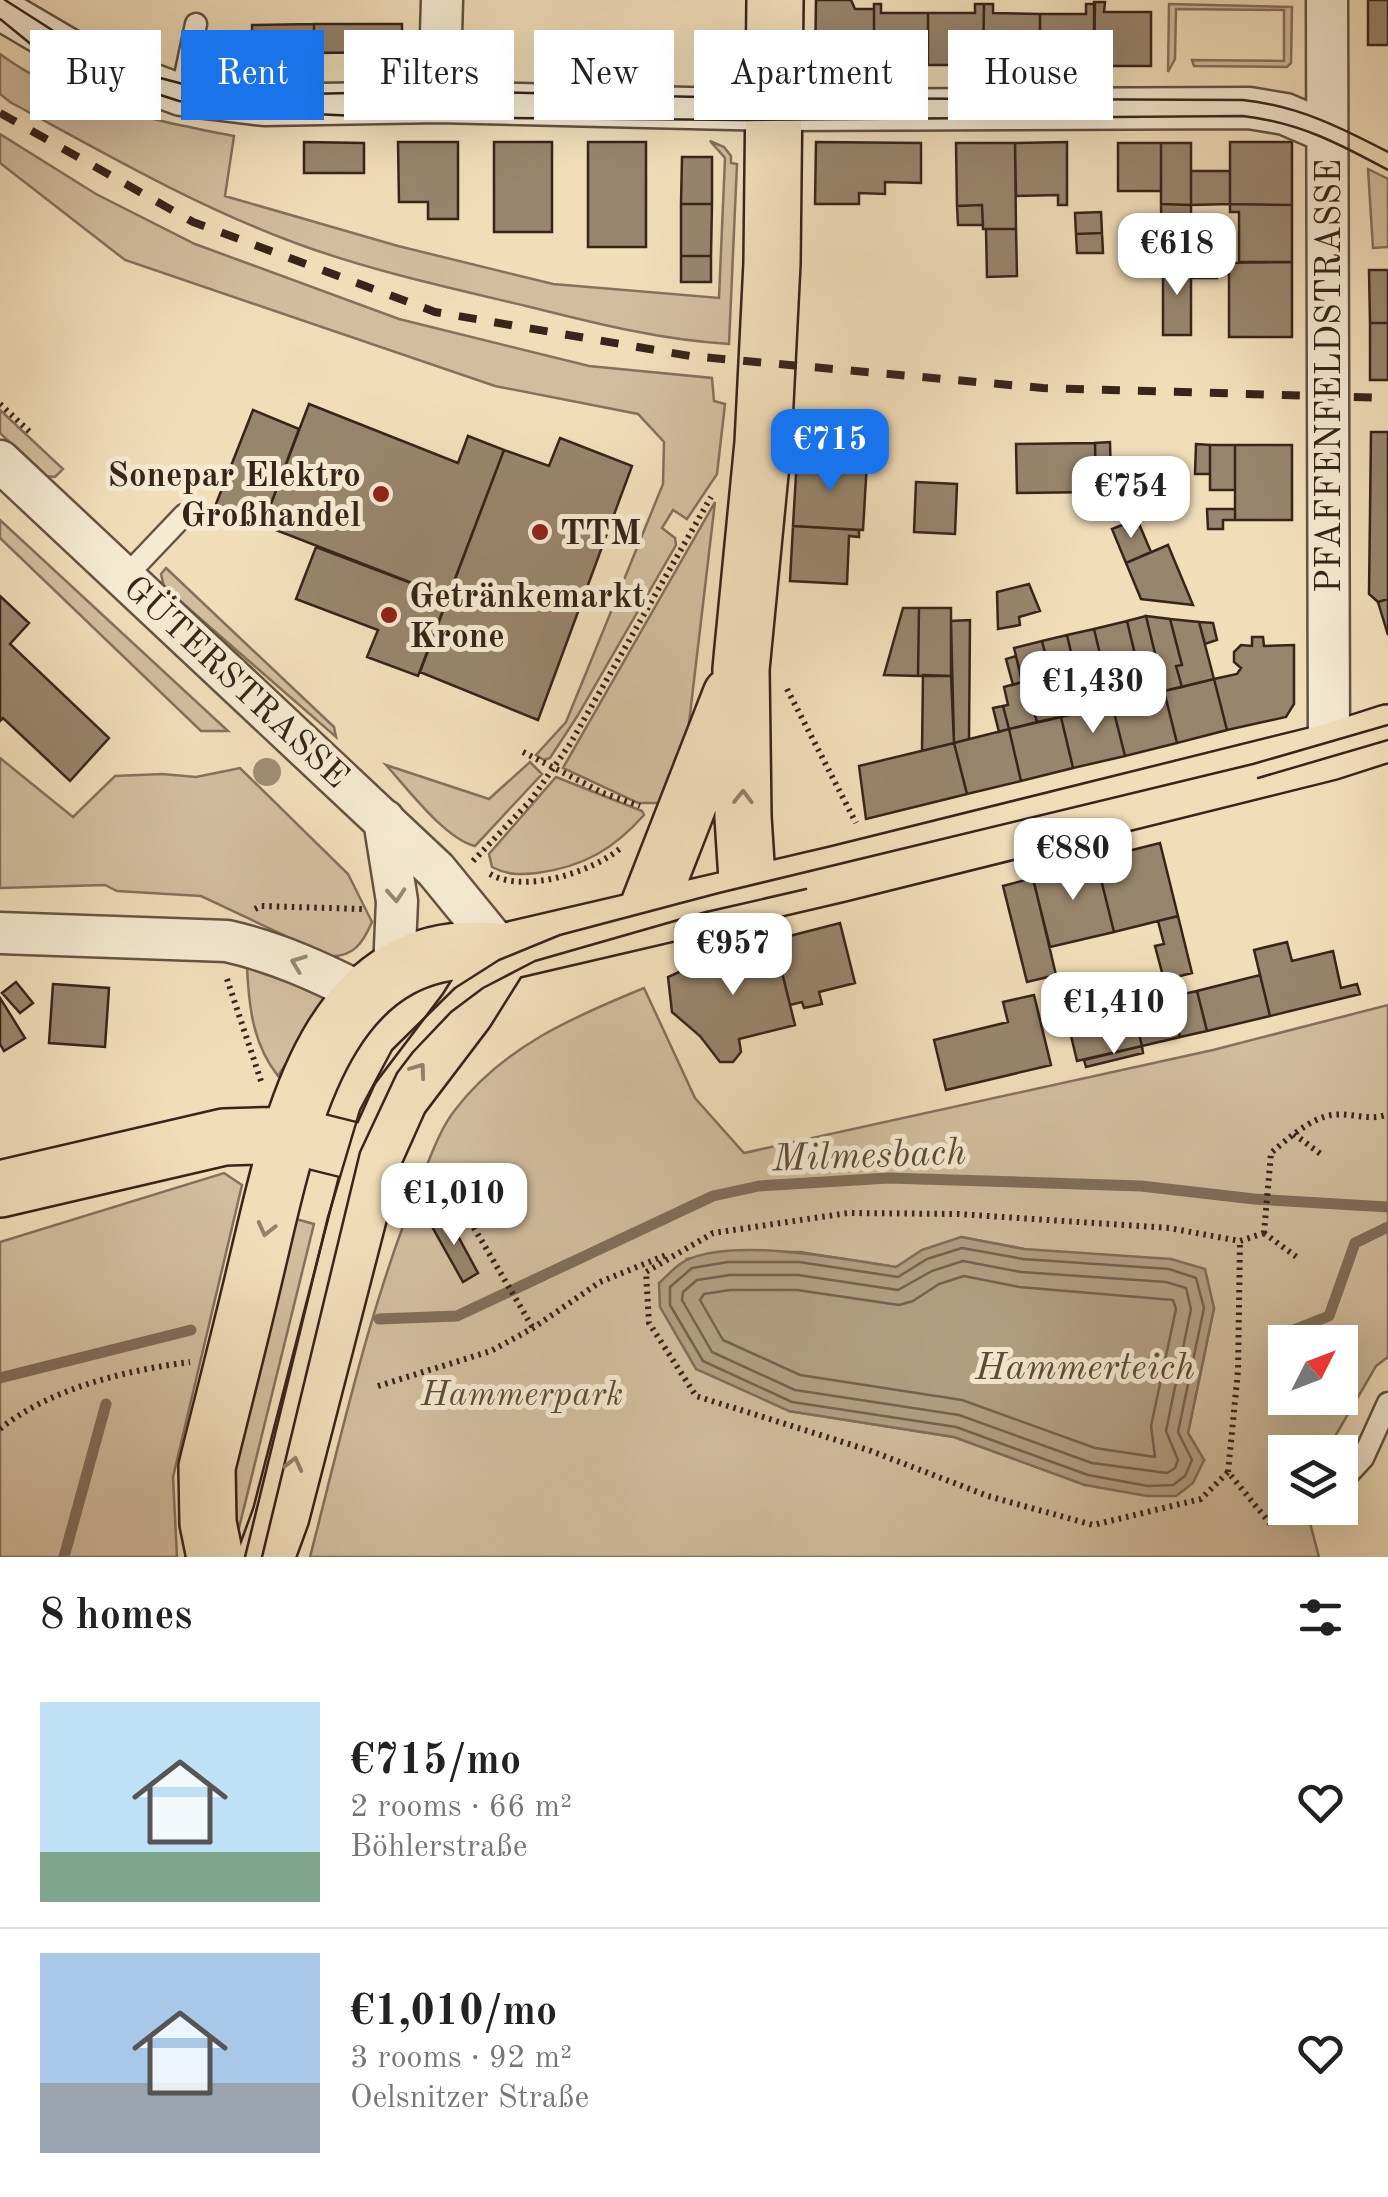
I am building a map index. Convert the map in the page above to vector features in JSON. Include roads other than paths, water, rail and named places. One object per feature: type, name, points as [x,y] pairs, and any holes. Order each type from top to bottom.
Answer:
[{"type":"main road","points":[[774,0],[774,30]]},
{"type":"main road","points":[[748,895],[743,817],[764,678],[763,443],[775,120]]},
{"type":"main road","points":[[644,918],[764,678]]},
{"type":"main road","points":[[215,1557],[208,1523],[207,1467],[273,1135],[328,1041],[380,982],[453,950],[504,952],[1329,752],[1388,733]]},
{"type":"main road","points":[[266,1557],[282,1516],[374,1156],[408,1086],[466,1012],[504,952]]},
{"type":"main road","points":[[0,1189],[198,1142],[273,1135],[374,1156]]},
{"type":"street","points":[[441,30],[442,0]]},
{"type":"street","name":"PFAFFENFELDSTRASSE","points":[[1327,0],[1329,752]]},
{"type":"street","points":[[0,8],[85,58],[180,94],[264,105],[344,104]]},
{"type":"street","points":[[514,104],[694,108]]},
{"type":"street","points":[[928,109],[1250,108],[1285,114],[1328,132]]},
{"type":"street","name":"GÜTERSTRASSE","points":[[0,461],[446,879],[504,952]]},
{"type":"street","points":[[0,934],[226,941],[260,948],[314,969],[380,982],[396,883],[384,820]]},
{"type":"lane","points":[[180,94],[196,24]]},
{"type":"lane","points":[[126,576],[184,515]]},
{"type":"lane","points":[[1358,1463],[1388,1404]]},
{"type":"water","name":"Hammerteich","points":[[961,1237],[1024,1249],[1171,1259],[1205,1269],[1214,1308],[1188,1433],[1204,1460],[1193,1483],[1176,1496],[1147,1496],[1085,1485],[954,1437],[789,1411],[696,1369],[660,1307],[659,1283],[685,1261],[710,1253],[791,1252],[896,1267],[922,1250]]},
{"type":"waterway","name":"Milmesbach","points":[[379,1319],[457,1316],[713,1196],[759,1186],[889,1178],[1141,1186],[1254,1199],[1388,1207]]},
{"type":"waterway","points":[[1306,1325],[1329,1316],[1355,1243],[1388,1227]]},
{"type":"waterway","name":"Milmesbach","points":[[0,1378],[191,1330]]},
{"type":"waterway","points":[[64,1557],[106,1404]]},
{"type":"tram line","points":[[5,0],[74,44],[130,70],[183,84],[262,95],[439,91],[743,98],[1243,100],[1300,112],[1388,152]]},
{"type":"tram line","points":[[0,19],[32,45],[86,71],[179,101],[235,110],[376,117],[743,120],[1243,116],[1318,136],[1388,170]]},
{"type":"tram line","points":[[245,1557],[328,1217],[360,1110],[392,1050],[455,988],[499,960],[560,935],[1253,764],[1388,725]]},
{"type":"tram line","points":[[1258,778],[1388,740]]},
{"type":"tram line","points":[[262,1557],[360,1152],[397,1073],[413,1052],[451,1012],[483,988],[535,961],[706,912],[806,889]]},
{"type":"railway","points":[[0,113],[193,222],[435,312],[690,356],[1043,388],[1388,398]]},
{"type":"place","name":"Sonepar Elektro Großhandel","points":[[381,494]]},
{"type":"place","name":"TTM","points":[[540,532]]},
{"type":"place","name":"Getränkemarkt Krone","points":[[389,615]]},
{"type":"park label","name":"Hammerpark","points":[[522,1393]]}]
